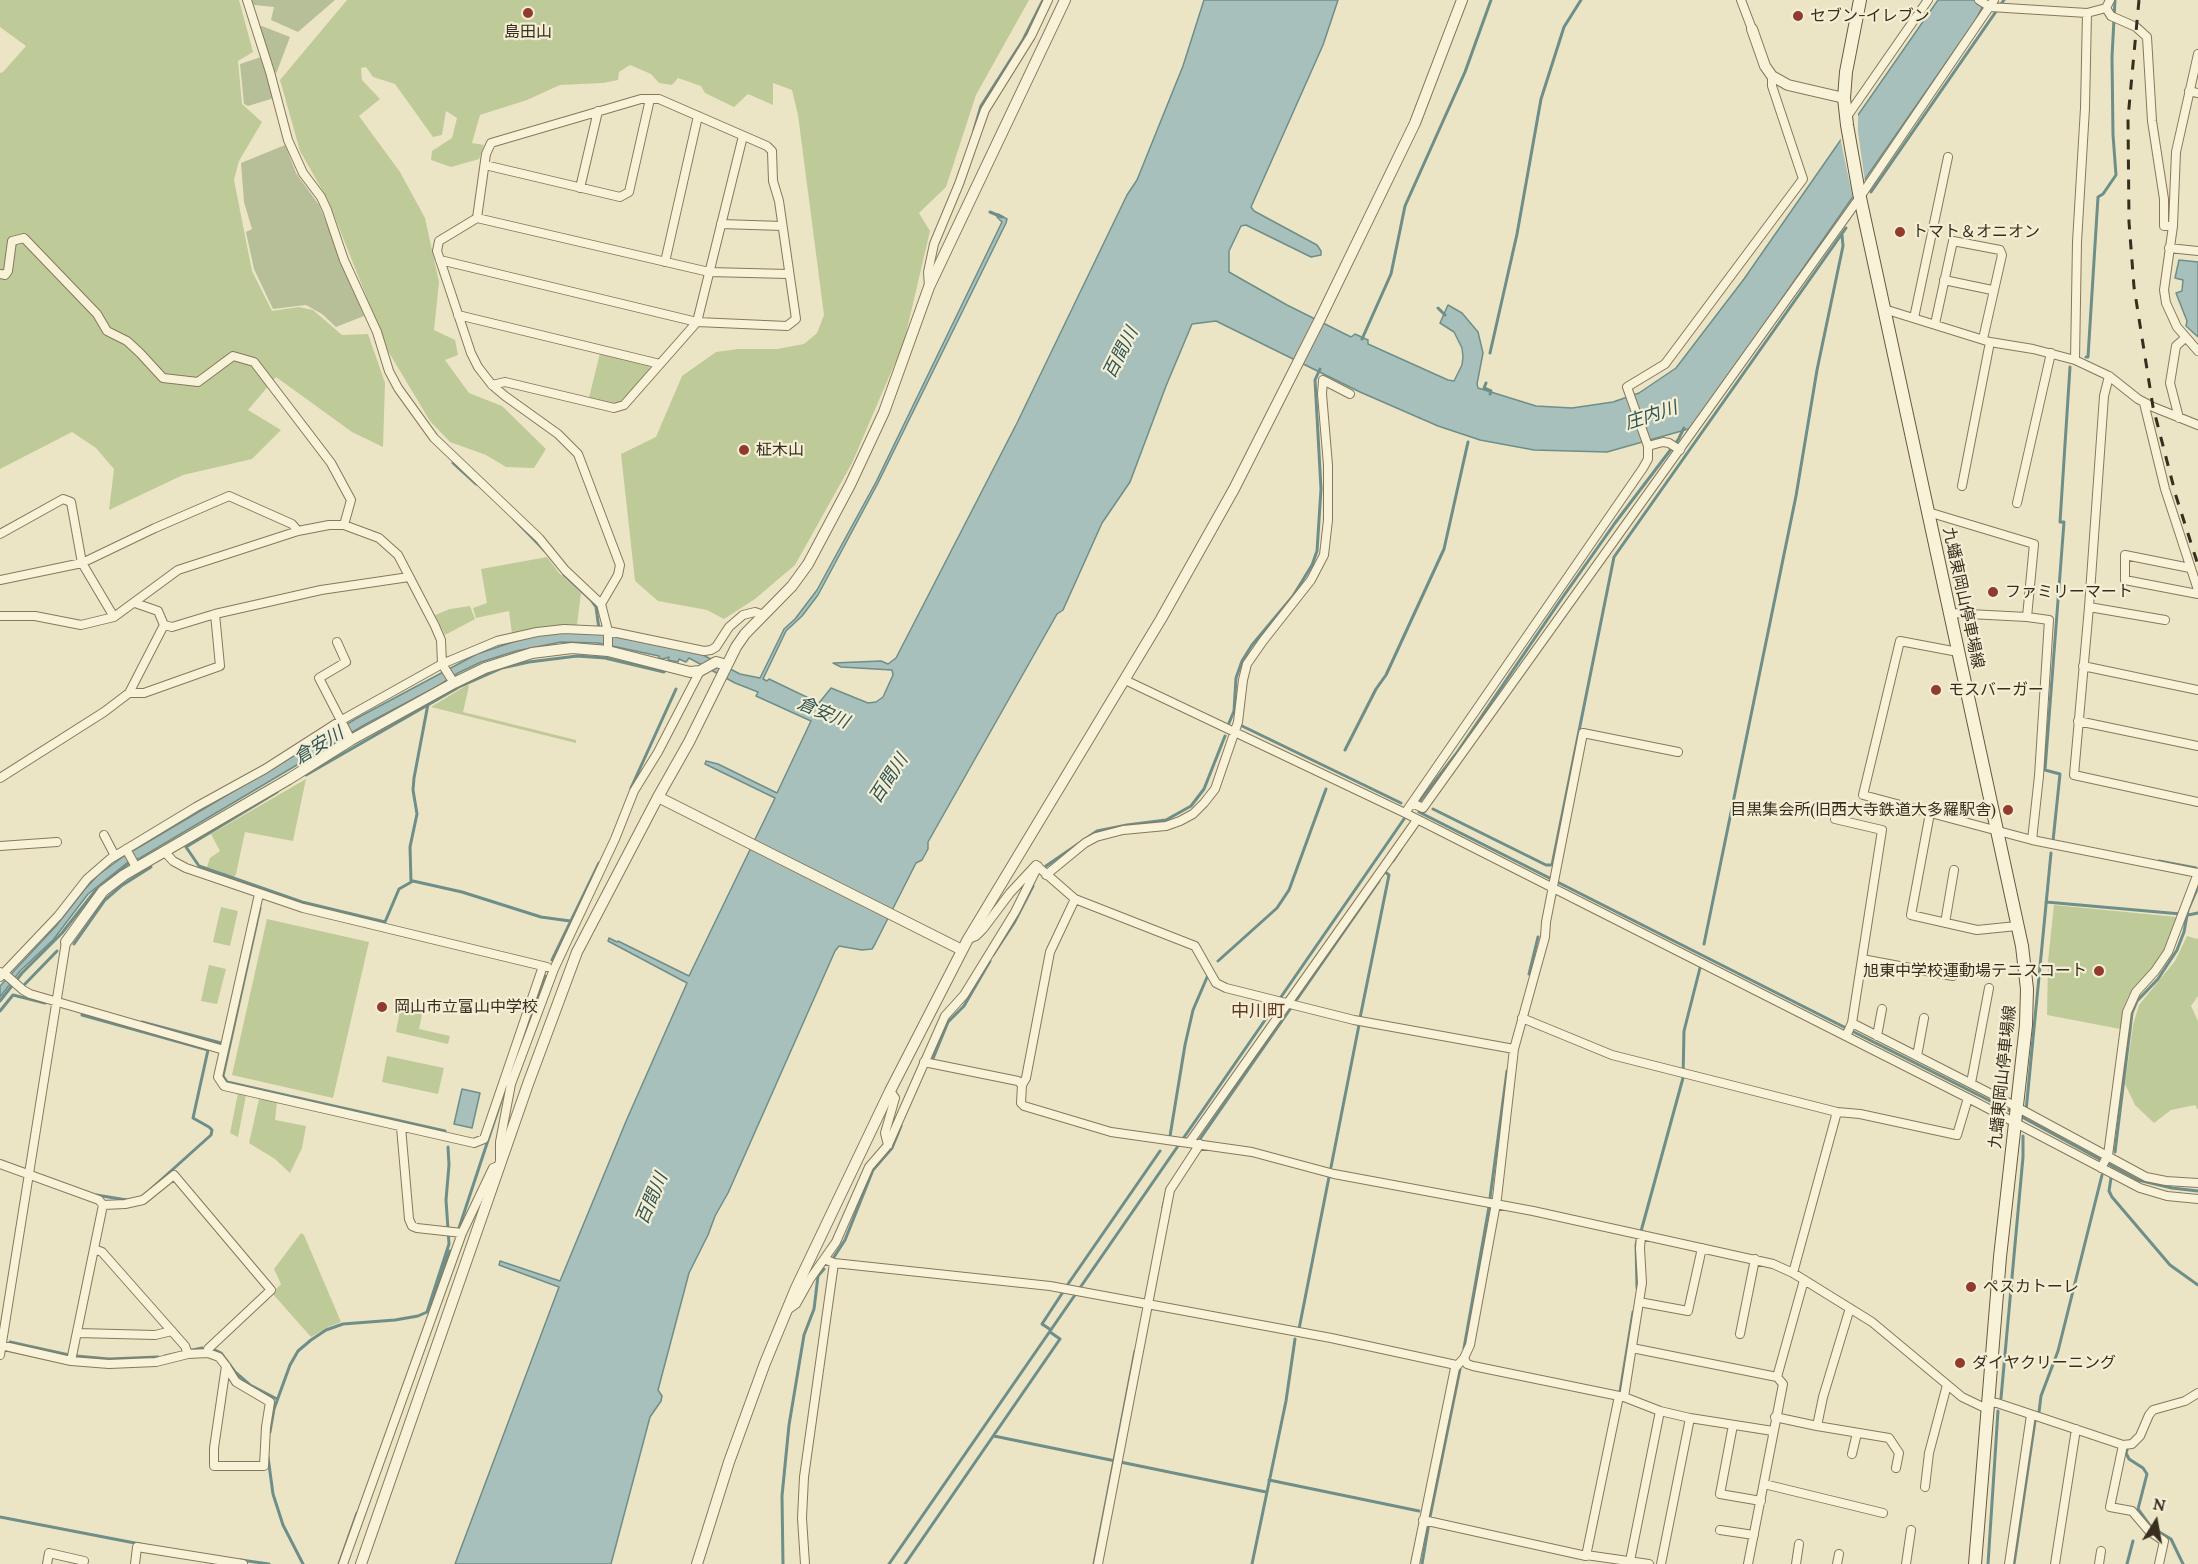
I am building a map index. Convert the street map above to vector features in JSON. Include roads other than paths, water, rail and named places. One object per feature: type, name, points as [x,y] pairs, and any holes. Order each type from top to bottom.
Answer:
[{"type":"main road","name":"九蟠東岡山停車場線","points":[[1860,0],[1846,72],[1844,98],[1846,122],[2025,967],[2027,1007],[2020,1113],[1987,1406],[1975,1564]]},
{"type":"street","points":[[247,0],[270,72],[288,140],[303,173],[321,197],[327,210],[344,260],[377,332],[389,371],[398,388],[434,438],[539,538],[565,570],[601,604]]},
{"type":"street","points":[[929,287],[928,272],[934,244],[963,175],[985,110],[1031,36],[1047,0]]},
{"type":"street","points":[[361,1564],[577,952],[745,634],[792,586],[808,564],[850,485],[884,412],[929,287],[1065,0]]},
{"type":"street","points":[[697,1564],[745,1414],[786,1312],[890,1091],[968,939],[1125,680],[1234,489],[1415,123],[1462,0]]},
{"type":"street","points":[[1741,0],[1765,66],[1772,76],[1788,85],[1844,98]]},
{"type":"street","points":[[1846,122],[1928,0]]},
{"type":"street","points":[[1412,803],[1423,808],[1860,195],[1991,5],[2087,13],[2108,4],[2114,17],[2139,29],[2147,37],[2152,121],[2164,199],[2164,226],[2173,226]]},
{"type":"street","points":[[2074,360],[2087,13]]},
{"type":"street","points":[[2198,54],[2193,92],[2176,152],[2173,226],[2164,290],[2170,315],[2185,338],[2198,351]]},
{"type":"street","points":[[1405,813],[1648,459],[1648,444],[1627,387],[1665,364],[1803,179],[1772,86],[1772,76]]},
{"type":"street","points":[[440,260],[698,322],[787,326],[796,319],[779,201],[773,181],[772,151],[767,146],[659,99],[641,99],[497,140],[487,148],[477,218]]},
{"type":"street","points":[[485,165],[620,197],[629,192],[650,99]]},
{"type":"street","points":[[580,188],[598,111]]},
{"type":"street","points":[[664,262],[698,116]]},
{"type":"street","points":[[492,385],[505,382],[614,408],[624,405],[698,322],[743,136]]},
{"type":"street","points":[[1914,318],[1948,157]]},
{"type":"street","points":[[608,651],[602,630],[601,604],[618,575],[620,566],[578,454],[558,434],[492,385],[478,367],[471,353],[437,251],[439,241],[477,218],[710,272],[788,274]]},
{"type":"street","points":[[721,224],[783,226]]},
{"type":"street","points":[[0,274],[8,271],[12,240],[24,238],[97,314],[107,331],[134,347],[163,378],[198,382],[233,356],[254,362],[331,463],[351,500],[344,525]]},
{"type":"street","points":[[1935,324],[1953,241],[2000,250],[2002,255],[1992,290],[1962,486]]},
{"type":"street","points":[[2169,248],[2198,251]]},
{"type":"street","points":[[1944,280],[1992,290]]},
{"type":"street","points":[[1884,309],[1986,340],[2074,360],[2109,375],[2144,403],[2198,425]]},
{"type":"street","points":[[458,315],[660,364]]},
{"type":"street","points":[[2179,418],[2170,383],[2176,346],[2185,338]]},
{"type":"street","points":[[2017,503],[2051,353]]},
{"type":"street","points":[[2109,375],[2104,396],[2074,775],[2198,802]]},
{"type":"street","points":[[1046,875],[1084,843],[1096,837],[1123,830],[1167,826],[1193,814],[1215,789],[1236,726],[1247,664],[1258,646],[1311,580],[1324,555],[1328,520],[1328,465],[1322,394],[1323,380],[1350,394]]},
{"type":"street","points":[[2144,403],[2165,489],[2198,592],[2124,580],[2125,555],[2190,568]]},
{"type":"street","points":[[1648,444],[1664,442],[1679,449]]},
{"type":"street","points":[[0,580],[82,563],[229,496],[292,524],[297,531]]},
{"type":"street","points":[[0,534],[63,499],[72,502],[82,563],[114,617]]},
{"type":"street","points":[[1928,512],[2034,544],[2027,617]]},
{"type":"street","points":[[0,616],[35,616],[81,625],[114,617],[178,570],[297,531],[329,525],[344,525],[378,538],[398,555],[441,640],[442,664],[453,681]]},
{"type":"street","points":[[164,625],[172,627],[215,614],[321,590],[409,577]]},
{"type":"street","points":[[135,603],[158,611],[164,625]]},
{"type":"street","points":[[2089,607],[2165,620]]},
{"type":"street","points":[[224,1050],[56,1002],[22,990],[2,974],[48,928],[87,879],[116,856],[442,664],[497,641],[537,632],[564,629],[602,630],[705,651],[716,647],[729,627],[743,615],[755,612],[764,615]]},
{"type":"street","points":[[1950,613],[2049,620],[2039,776],[2032,840]]},
{"type":"street","points":[[129,693],[144,693],[220,666],[215,614]]},
{"type":"street","points":[[0,778],[104,712],[129,693],[164,625]]},
{"type":"street","points":[[1958,652],[1900,641],[1863,795],[1997,832],[2198,873],[2168,952],[2136,992],[2127,1012],[2104,1161]]},
{"type":"street","points":[[337,642],[346,662],[319,678],[350,738]]},
{"type":"street","points":[[0,1355],[66,942],[103,891],[135,865],[164,851],[289,779],[350,738],[453,681],[508,660],[532,653],[572,648],[608,651],[690,672],[699,671],[716,662],[727,665]]},
{"type":"street","points":[[2083,666],[2198,690]]},
{"type":"street","points":[[259,894],[218,1077],[224,1086],[474,1143],[484,1139],[554,969],[615,839],[634,791],[658,752],[699,671]]},
{"type":"street","points":[[1125,680],[1236,726],[1417,820],[1554,882],[1849,1029],[1968,1098],[2020,1113],[2104,1161],[2146,1177],[2198,1183]]},
{"type":"street","points":[[2078,721],[2198,746]]},
{"type":"street","points":[[1415,1564],[1427,1520],[1456,1365],[1464,1358],[1470,1345],[1496,1204],[1514,1049],[1545,938],[1545,922],[1583,733],[1678,752]]},
{"type":"street","points":[[658,796],[962,950]]},
{"type":"street","points":[[1930,813],[1911,915],[1977,930],[2018,926]]},
{"type":"street","points":[[1835,819],[1882,830],[1849,1029]]},
{"type":"street","points":[[1183,1142],[1288,1005],[1417,820]]},
{"type":"street","points":[[104,835],[116,856]]},
{"type":"street","points":[[0,846],[57,842]]},
{"type":"street","points":[[127,851],[135,865]]},
{"type":"street","points":[[164,851],[173,861],[186,868],[303,908],[554,969]]},
{"type":"street","points":[[968,939],[976,936],[983,929],[1025,876],[1036,865],[1038,866]]},
{"type":"street","points":[[1038,866],[1075,899],[1195,946],[1216,983],[1226,988],[1288,1005],[1426,1035],[1514,1049]]},
{"type":"street","points":[[786,1312],[796,1304],[810,1279],[837,1242],[869,1167],[888,1145],[928,1063],[945,1016],[964,995],[1015,912],[1038,866]]},
{"type":"street","points":[[1945,923],[1954,870]]},
{"type":"street","points":[[1075,899],[1050,952],[1026,1078],[1022,1085],[1021,1103],[1024,1106],[1111,1132],[1252,1152],[1334,1174],[1496,1204],[1755,1259],[1793,1273],[1872,1322],[1962,1397],[1987,1406],[1997,1403],[2123,1445],[2132,1444],[2140,1436],[2149,1415],[2154,1410],[2185,1401],[2198,1393]]},
{"type":"street","points":[[1862,959],[1953,976]]},
{"type":"street","points":[[500,1165],[500,1142],[507,1083],[543,966]]},
{"type":"street","points":[[1971,1083],[1989,988]]},
{"type":"street","points":[[1877,1036],[1882,1009]]},
{"type":"street","points":[[1522,1018],[1612,1054],[1838,1113],[1860,1114],[1957,1135],[1968,1098]]},
{"type":"street","points":[[1917,1056],[1924,1018]]},
{"type":"street","points":[[1849,1029],[1877,1036],[1971,1083],[2104,1161],[2149,1191],[2167,1196],[2198,1199]]},
{"type":"street","points":[[928,1063],[1018,1081],[1022,1085]]},
{"type":"street","points":[[888,1145],[885,1133],[895,1098],[890,1091]]},
{"type":"street","points":[[1793,1273],[1838,1113]]},
{"type":"street","points":[[401,1127],[409,1219],[412,1226],[462,1233]]},
{"type":"street","points":[[1098,1564],[1170,1190],[1200,1144]]},
{"type":"street","points":[[0,1164],[99,1200],[103,1205]]},
{"type":"street","points":[[343,1564],[462,1233],[494,1168],[500,1165]]},
{"type":"street","points":[[103,1205],[143,1200],[174,1175],[271,1290],[208,1348],[208,1353]]},
{"type":"street","points":[[71,1361],[103,1205]]},
{"type":"street","points":[[1587,1555],[1632,1348],[1642,1283],[1640,1236]]},
{"type":"street","points":[[1639,1302],[1688,1311],[1702,1248]]},
{"type":"street","points":[[94,1249],[102,1252],[187,1351]]},
{"type":"street","points":[[824,1259],[834,1263],[988,1278],[1084,1292],[1331,1338],[1456,1365]]},
{"type":"street","points":[[1740,1334],[1755,1259]]},
{"type":"street","points":[[805,1564],[802,1518],[804,1477],[834,1263]]},
{"type":"street","points":[[1777,1377],[1804,1280]]},
{"type":"street","points":[[1817,1426],[1823,1397],[1850,1308]]},
{"type":"street","points":[[77,1333],[155,1335],[172,1331]]},
{"type":"street","points":[[1,1345],[71,1361],[109,1364],[156,1362],[187,1351],[208,1353],[219,1357],[226,1366],[236,1382],[270,1402],[264,1466],[214,1466],[214,1448],[226,1366]]},
{"type":"street","points":[[1632,1348],[1777,1377],[1783,1384],[1748,1564]]},
{"type":"street","points":[[1464,1358],[1473,1366],[1622,1397],[1660,1411],[1773,1431]]},
{"type":"street","points":[[1925,1487],[1929,1453],[1947,1385]]},
{"type":"street","points":[[1630,1561],[1660,1411]]},
{"type":"street","points":[[2009,1564],[2031,1415]]},
{"type":"street","points":[[1775,1417],[1889,1438],[1899,1453],[1896,1468]]},
{"type":"street","points":[[1661,1564],[1690,1418]]},
{"type":"street","points":[[1733,1425],[1720,1494],[1761,1501]]},
{"type":"street","points":[[2055,1564],[2076,1430]]},
{"type":"street","points":[[1852,1454],[1857,1433]]},
{"type":"street","points":[[2123,1445],[2110,1507],[2132,1512],[2149,1531],[2164,1541],[2158,1564]]},
{"type":"street","points":[[1764,1484],[1882,1513]]},
{"type":"street","points":[[1427,1520],[1586,1556],[1649,1564]]},
{"type":"street","points":[[1720,1530],[1754,1535]]},
{"type":"street","points":[[1906,1564],[1911,1530]]},
{"type":"street","points":[[1796,1564],[1799,1544]]},
{"type":"street","points":[[135,1564],[137,1547],[243,1564]]},
{"type":"street","points":[[2099,1564],[2101,1551]]},
{"type":"street","points":[[47,1564],[49,1553],[84,1561],[83,1564]]},
{"type":"street","points":[[1837,1564],[1839,1554]]},
{"type":"water","points":[[1204,0],[1338,0],[1323,45],[1251,207],[1254,211],[1317,245],[1321,255],[1311,257],[1246,225],[1241,226],[1229,251],[1229,272],[1287,305],[1351,337],[1355,334],[1368,340],[1368,344],[1454,381],[1462,365],[1463,357],[1462,348],[1454,332],[1440,323],[1448,305],[1462,313],[1478,332],[1483,353],[1478,388],[1536,406],[1572,408],[1613,402],[1639,393],[1676,368],[1744,279],[1938,0],[1986,0],[1975,21],[1692,428],[1607,452],[1534,450],[1480,440],[1438,426],[1360,392],[1216,321],[1192,324],[1130,482],[1102,523],[1063,610],[1057,614],[928,842],[928,849],[922,860],[916,863],[875,944],[872,949],[862,950],[839,946],[835,951],[728,1193],[689,1273],[658,1390],[662,1396],[661,1401],[650,1417],[611,1564],[455,1564],[559,1287],[499,1265],[500,1261],[560,1281],[627,1119],[687,983],[608,941],[609,938],[689,976],[775,798],[705,764],[706,761],[718,764],[777,793],[811,721],[756,696],[758,692],[735,683],[689,658],[686,662],[679,659],[678,662],[668,660],[669,657],[663,659],[659,656],[598,643],[561,642],[516,651],[481,662],[366,724],[140,858],[127,863],[88,894],[53,940],[20,971],[0,997],[0,986],[56,926],[98,875],[124,856],[359,717],[477,654],[539,635],[603,634],[699,653],[740,674],[760,678],[784,629],[795,619],[817,590],[876,482],[1002,222],[997,217],[998,214],[1007,219],[1006,223],[878,483],[818,595],[802,616],[786,631],[763,679],[767,681],[769,679],[819,703],[831,688],[868,703],[876,702],[883,697],[893,675],[892,670],[841,667],[833,663],[881,661],[888,664],[896,658],[1017,423],[1127,195],[1137,180],[1183,66]]},
{"type":"water","points":[[2179,260],[2198,262],[2198,337],[2186,326],[2187,321],[2176,293],[2182,291],[2183,280],[2175,278]]},
{"type":"water","points":[[462,1089],[480,1093],[472,1128],[454,1124]]},
{"type":"waterway","points":[[974,130],[981,106],[1023,40],[1043,0]]},
{"type":"waterway","points":[[1362,339],[1391,274],[1405,206],[1465,72],[1491,0]]},
{"type":"waterway","points":[[1490,353],[1517,234],[1541,99],[1564,27],[1581,0]]},
{"type":"waterway","points":[[1871,192],[2004,0]]},
{"type":"waterway","points":[[2086,357],[2088,357],[2098,197],[2103,194],[2116,175],[2112,57],[2115,0]]},
{"type":"waterway","points":[[990,212],[1002,217]]},
{"type":"waterway","points":[[1433,809],[1546,865],[1552,865],[1614,557],[1846,228]]},
{"type":"waterway","points":[[1704,944],[1796,496],[1817,370],[1843,246],[1842,235]]},
{"type":"waterway","points":[[1438,308],[1445,315]]},
{"type":"waterway","points":[[2053,841],[2060,774],[2045,770],[2064,522],[2060,522],[2070,367]]},
{"type":"waterway","points":[[1229,723],[1234,711],[1236,678],[1242,661],[1252,645],[1293,596],[1312,565],[1317,551],[1321,489],[1315,380],[1320,369]]},
{"type":"waterway","points":[[1486,383],[1484,388],[1491,391],[1490,394]]},
{"type":"waterway","points":[[1418,803],[1456,754],[1560,601],[1678,440],[1684,428]]},
{"type":"waterway","points":[[1345,750],[1376,689],[1386,675],[1444,549],[1468,442]]},
{"type":"waterway","points":[[453,463],[476,484]]},
{"type":"waterway","points":[[514,519],[545,551]]},
{"type":"waterway","points":[[564,575],[596,607],[599,629]]},
{"type":"waterway","name":"倉安川","points":[[306,775],[459,687],[502,668],[577,656],[605,658],[664,672]]},
{"type":"waterway","points":[[631,788],[676,689]]},
{"type":"waterway","points":[[411,882],[410,847],[417,814],[413,790],[414,778],[428,704]]},
{"type":"waterway","points":[[1238,724],[1401,803]]},
{"type":"waterway","points":[[1046,866],[1097,831],[1166,820],[1191,806],[1204,789],[1225,736]]},
{"type":"waterway","points":[[1218,961],[1277,908],[1289,890],[1326,789]]},
{"type":"waterway","points":[[277,792],[186,847],[199,866],[302,902],[385,922],[399,889],[413,881],[462,892],[541,917],[570,921]]},
{"type":"waterway","points":[[1419,812],[2014,1113]]},
{"type":"waterway","points":[[889,1564],[1404,819]]},
{"type":"waterway","points":[[1393,861],[1401,849]]},
{"type":"waterway","points":[[2026,1111],[2051,853]]},
{"type":"waterway","points":[[0,1001],[22,973],[62,933],[95,891],[131,861]]},
{"type":"waterway","points":[[2159,861],[2196,868]]},
{"type":"waterway","points":[[552,960],[599,863]]},
{"type":"waterway","points":[[74,944],[105,900],[121,886],[151,867]]},
{"type":"waterway","points":[[1360,1018],[1389,875],[1385,872]]},
{"type":"waterway","points":[[1200,1139],[1379,881]]},
{"type":"waterway","points":[[993,955],[1014,923],[1033,886]]},
{"type":"waterway","points":[[2115,1152],[2132,1013],[2137,1001],[2158,979],[2177,950],[2184,932],[2188,910],[2198,887]]},
{"type":"waterway","points":[[2046,902],[2181,914]]},
{"type":"waterway","points":[[260,908],[223,1076],[227,1082],[445,1131]]},
{"type":"waterway","points":[[2188,915],[2198,913]]},
{"type":"waterway","points":[[1529,974],[1538,937]]},
{"type":"waterway","points":[[25,984],[57,951]]},
{"type":"waterway","points":[[932,1061],[948,1022],[964,1006],[990,961]]},
{"type":"waterway","points":[[1640,1235],[1683,1078],[1684,1031],[1700,968]]},
{"type":"waterway","points":[[1170,1136],[1193,1010],[1208,975]]},
{"type":"waterway","points":[[529,1019],[545,976]]},
{"type":"waterway","points":[[0,1011],[13,995],[45,1003]]},
{"type":"waterway","points":[[82,1015],[208,1050],[193,1118],[209,1127],[212,1130],[211,1135],[152,1188]]},
{"type":"waterway","points":[[142,1022],[221,1043]]},
{"type":"waterway","points":[[1331,1167],[1359,1025]]},
{"type":"waterway","points":[[1490,1198],[1507,1071]]},
{"type":"waterway","points":[[459,1228],[501,1101]]},
{"type":"waterway","points":[[2020,1116],[2138,1180],[2198,1191]]},
{"type":"waterway","points":[[834,1257],[845,1240],[873,1170],[892,1148],[901,1126]]},
{"type":"waterway","points":[[2001,1398],[2023,1136]]},
{"type":"waterway","points":[[270,1432],[274,1409],[290,1365],[298,1351],[311,1340],[326,1330],[343,1324],[395,1320],[427,1312],[449,1244],[446,1200],[448,1147]]},
{"type":"waterway","points":[[1068,1284],[1160,1151]]},
{"type":"waterway","points":[[2039,1412],[2041,1396],[2058,1351],[2102,1175]]},
{"type":"waterway","points":[[1299,1329],[1329,1177]]},
{"type":"waterway","points":[[2111,1178],[2109,1191],[2112,1197],[2170,1265],[2198,1285]]},
{"type":"waterway","points":[[1163,1207],[1167,1190]]},
{"type":"waterway","points":[[96,1195],[127,1200]]},
{"type":"waterway","points":[[1464,1348],[1489,1207]]},
{"type":"waterway","points":[[1637,1241],[1637,1288]]},
{"type":"waterway","points":[[432,1304],[450,1251]]},
{"type":"waterway","points":[[783,1564],[782,1496],[789,1425],[804,1335],[814,1309],[818,1276],[824,1269]]},
{"type":"waterway","points":[[1051,1330],[1042,1324],[1063,1292]]},
{"type":"waterway","points":[[1620,1392],[1633,1312]]},
{"type":"waterway","points":[[905,1564],[1060,1339],[1050,1332]]},
{"type":"waterway","points":[[1252,1564],[1286,1401],[1295,1339]]},
{"type":"waterway","points":[[10,1342],[69,1355]]},
{"type":"waterway","points":[[165,1356],[202,1348]]},
{"type":"waterway","points":[[213,1349],[221,1353],[235,1372],[250,1385],[277,1399]]},
{"type":"waterway","points":[[1094,1564],[1135,1351]]},
{"type":"waterway","points":[[76,1356],[109,1359],[158,1357]]},
{"type":"waterway","points":[[1422,1564],[1460,1369]]},
{"type":"waterway","points":[[1988,1564],[1998,1411]]},
{"type":"waterway","points":[[2014,1564],[2035,1421]]},
{"type":"waterway","points":[[994,1436],[1266,1492]]},
{"type":"waterway","points":[[2127,1450],[2129,1459],[2143,1468],[2147,1474],[2138,1509],[2151,1527],[2171,1539],[2183,1564]]},
{"type":"waterway","points":[[268,1457],[273,1494],[283,1525],[303,1564]]},
{"type":"waterway","points":[[1269,1480],[1419,1511]]},
{"type":"waterway","points":[[339,1564],[357,1513]]},
{"type":"waterway","points":[[0,1517],[140,1544]]},
{"type":"waterway","points":[[2127,1564],[2133,1541]]},
{"type":"waterway","points":[[241,1560],[269,1564]]},
{"type":"railway","points":[[2139,0],[2128,118],[2129,222],[2134,287],[2153,407],[2176,496],[2198,565]]},
{"type":"place","name":"島田山","points":[[528,13]]},
{"type":"place","name":"セブン-イレブン","points":[[1798,16]]},
{"type":"place","name":"トマト＆オニオン","points":[[1900,232]]},
{"type":"place","name":"柾木山","points":[[744,450]]},
{"type":"place","name":"ファミリーマート","points":[[1993,592]]},
{"type":"place","name":"モスバーガー","points":[[1936,690]]},
{"type":"place","name":"目黒集会所(旧西大寺鉄道大多羅駅舎)","points":[[2008,810]]},
{"type":"place","name":"旭東中学校運動場テニスコート","points":[[2099,971]]},
{"type":"place","name":"岡山市立富山中学校","points":[[382,1007]]},
{"type":"place","name":"ペスカトーレ","points":[[1971,1287]]},
{"type":"place","name":"ダイヤクリーニング","points":[[1960,1363]]},
{"type":"district","name":"中川町","points":[[1258,1012]]},
{"type":"water label","name":"百間川","points":[[1121,353]]},
{"type":"water label","name":"庄内川","points":[[1651,416]]},
{"type":"water label","name":"百間川","points":[[889,779]]},
{"type":"water label","name":"百間川","points":[[652,1199]]}]
